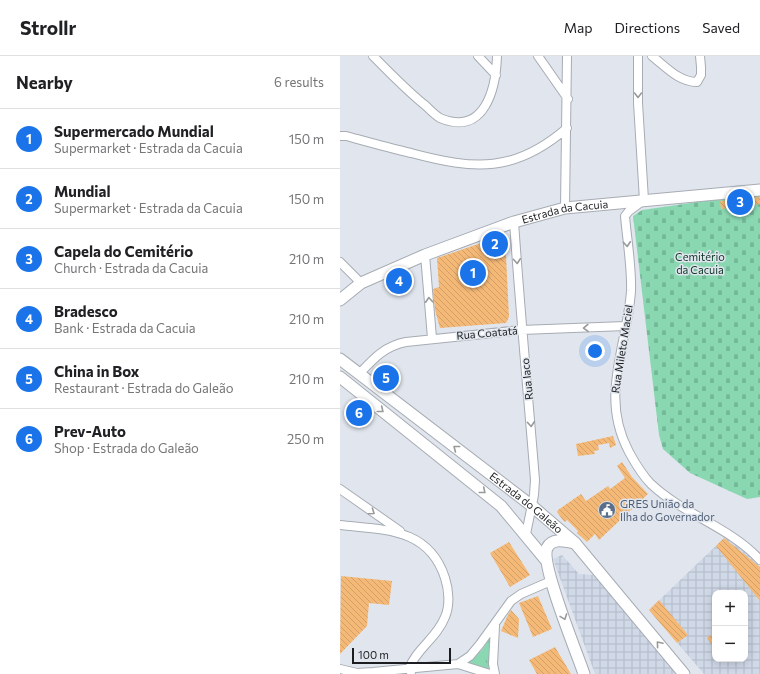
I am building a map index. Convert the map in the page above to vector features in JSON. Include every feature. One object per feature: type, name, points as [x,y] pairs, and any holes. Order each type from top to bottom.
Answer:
[{"type":"main road","name":"Estrada da Cacuia","points":[[340,300],[362,283],[425,255],[514,222],[565,208],[760,190]]},
{"type":"main road","name":"Estrada do Galeão","points":[[340,359],[528,503],[575,543],[684,674]]},
{"type":"main road","name":"Estrada do Galeão","points":[[340,377],[501,506],[526,534],[545,560]]},
{"type":"main road","points":[[528,503],[534,495]]},
{"type":"main road","points":[[575,543],[561,540],[550,543],[547,548],[545,560],[584,674]]},
{"type":"street","points":[[373,56],[410,93],[439,117],[451,121],[463,121],[475,117],[483,111],[490,99],[496,75],[497,56]]},
{"type":"street","points":[[478,56],[496,75]]},
{"type":"street","points":[[538,56],[568,99]]},
{"type":"street","points":[[565,208],[568,99],[567,56]]},
{"type":"street","points":[[614,204],[625,216],[629,211],[644,200],[638,103],[638,56]]},
{"type":"street","points":[[652,56],[681,79],[691,82],[697,82],[701,75],[700,56]]},
{"type":"street","points":[[340,136],[346,136],[442,161],[473,166],[496,164],[521,157],[549,144],[567,128]]},
{"type":"street","name":"Rua Mileto Maciel","points":[[625,216],[631,291],[616,379],[614,402],[617,422],[623,441],[635,463],[650,482],[666,498],[720,529],[753,553],[760,560]]},
{"type":"street","name":"Rua Iaco","points":[[514,222],[521,330],[528,388],[535,480],[534,495]]},
{"type":"street","points":[[425,255],[432,338]]},
{"type":"street","points":[[340,262],[362,283]]},
{"type":"street","name":"Rua Coatatá","points":[[360,373],[379,353],[388,347],[406,342],[432,338],[521,330],[625,326]]},
{"type":"street","points":[[340,489],[404,534],[421,542],[434,554],[442,568],[448,586],[446,615],[441,627],[432,640],[416,656],[411,672]]},
{"type":"street","points":[[526,534],[528,503]]},
{"type":"street","points":[[340,525],[404,534]]},
{"type":"street","points":[[340,669],[357,673],[411,672],[458,664],[470,656],[495,625],[510,601],[521,594],[551,581]]},
{"type":"street","points":[[495,625],[493,664],[495,674]]},
{"type":"street","points":[[458,664],[490,674]]},
{"type":"shaded area","points":[[725,537],[747,550],[760,567],[760,674],[704,674],[649,610]]},
{"type":"shaded area","points":[[562,555],[579,574],[595,575],[677,674],[595,674],[553,559]]},
{"type":"green space","name":"Cemitério da Cacuia","points":[[760,193],[760,497],[747,499],[690,473],[663,449],[659,435],[633,216],[642,210]]},
{"type":"green space","points":[[490,638],[490,667],[487,669],[470,665],[470,661],[482,650]]},
{"type":"building","points":[[760,197],[760,204],[721,209],[720,201]]},
{"type":"building","points":[[505,235],[509,317],[506,323],[440,328],[435,310],[433,289],[439,287],[437,258]]},
{"type":"building","points":[[613,436],[616,445],[610,448],[609,443],[598,445],[599,450],[594,451],[595,454],[578,456],[576,444]]},
{"type":"building","points":[[622,462],[632,477],[648,494],[599,540],[595,534],[587,542],[577,533],[578,531],[567,520],[565,522],[562,519],[557,512],[581,494],[586,501],[608,486],[610,489],[625,478],[617,466]]},
{"type":"building","points":[[724,538],[760,567],[760,601],[716,546]]},
{"type":"building","points":[[509,542],[530,575],[510,587],[490,553]]},
{"type":"building","points":[[341,576],[392,581],[389,605],[369,603],[367,626],[340,654]]},
{"type":"building","points":[[538,596],[552,629],[533,637],[519,603]]},
{"type":"building","points":[[659,600],[688,635],[677,643],[649,610]]},
{"type":"building","points":[[511,610],[519,619],[518,638],[501,631]]},
{"type":"building","points":[[712,634],[712,645],[707,638]]},
{"type":"building","points":[[555,647],[571,674],[537,674],[529,660]]},
{"type":"place","name":"Capela do Cemitério","points":[[740,202]]},
{"type":"place","name":"Mundial","points":[[495,244]]},
{"type":"place","name":"Supermercado Mundial","points":[[473,273]]},
{"type":"place","name":"Bradesco","points":[[399,281]]},
{"type":"place","name":"China in Box","points":[[386,378]]},
{"type":"place","name":"Prev-Auto","points":[[359,413]]},
{"type":"place","name":"GRES União da Ilha do Governador","points":[[607,510]]}]
